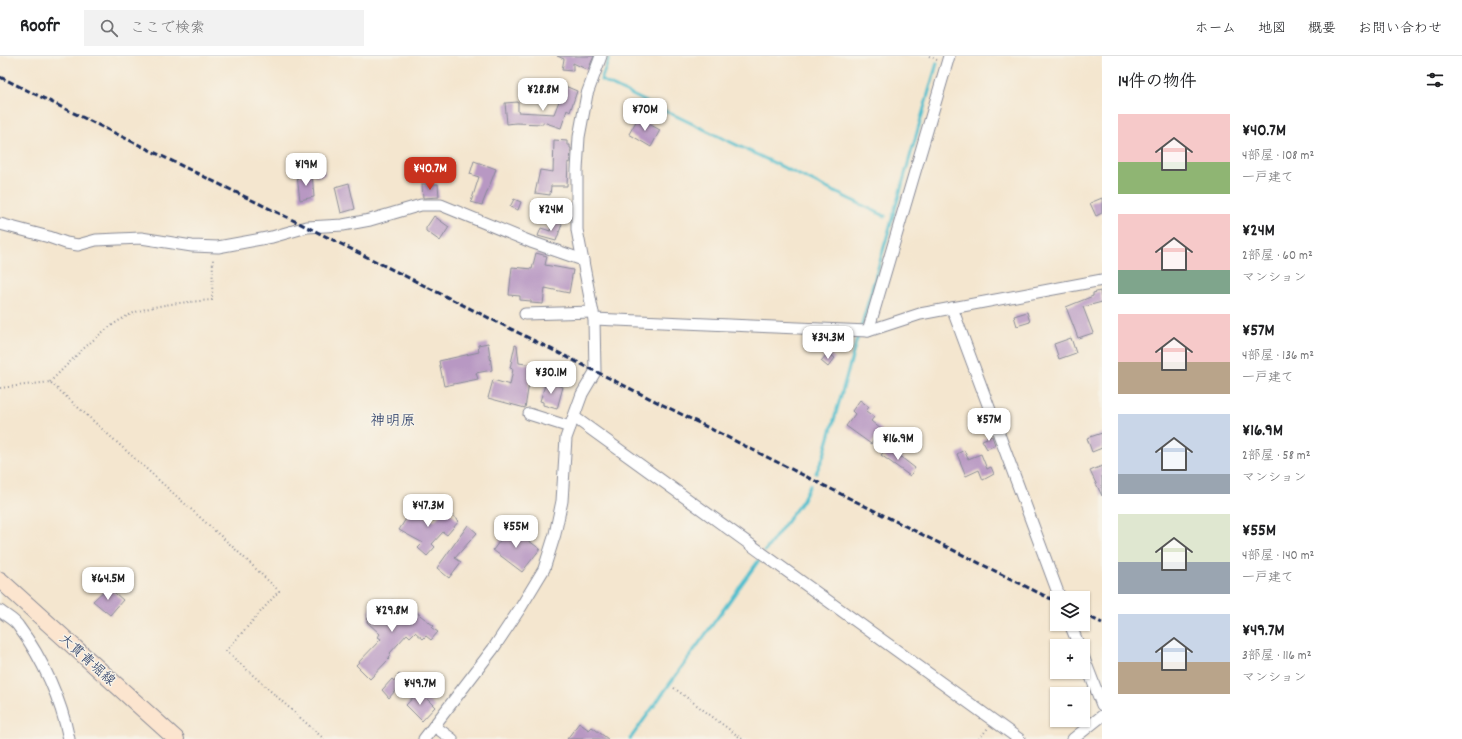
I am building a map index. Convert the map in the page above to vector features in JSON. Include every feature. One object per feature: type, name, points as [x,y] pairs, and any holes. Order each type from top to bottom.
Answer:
[{"type":"main road","name":"大貫青堀線","points":[[0,580],[176,739]]},
{"type":"street","points":[[424,739],[493,649],[544,569],[555,534],[560,508],[565,445],[582,394],[595,372],[593,315],[577,230],[577,216],[579,137],[587,94],[601,56]]},
{"type":"street","points":[[868,331],[949,56]]},
{"type":"street","points":[[0,224],[78,245],[96,240],[141,238],[192,246],[213,246],[272,237],[307,227],[343,225],[370,220],[422,205],[441,205],[531,242],[583,260]]},
{"type":"street","points":[[525,314],[593,315],[868,331],[920,314],[1102,280]]},
{"type":"street","points":[[952,308],[1057,591]]},
{"type":"street","points":[[529,414],[572,422],[1019,739]]},
{"type":"street","points":[[0,611],[18,625],[36,654],[50,682],[65,719],[69,739]]},
{"type":"street","points":[[1090,674],[1102,705]]},
{"type":"street","points":[[1073,739],[1102,716]]},
{"type":"street","points":[[434,726],[452,739]]},
{"type":"path","points":[[929,56],[935,59]]},
{"type":"path","points":[[0,388],[50,382],[104,331],[136,312],[173,304],[212,300],[213,246]]},
{"type":"path","points":[[50,382],[279,591],[226,651],[324,739]]},
{"type":"path","points":[[674,688],[742,739]]},
{"type":"building","points":[[557,56],[594,56],[588,70],[573,63],[573,71],[562,70],[564,59]]},
{"type":"building","points":[[565,86],[577,91],[570,112],[567,110],[561,128],[543,122],[543,124],[507,124],[505,103],[518,102],[518,112],[554,114]]},
{"type":"building","points":[[638,118],[660,130],[651,147],[629,134]]},
{"type":"building","points":[[554,140],[567,141],[567,145],[570,145],[571,148],[570,163],[568,162],[567,186],[551,186],[550,195],[535,193],[540,170],[553,172]]},
{"type":"building","points":[[322,161],[325,175],[315,177],[312,163]]},
{"type":"building","points":[[474,161],[496,169],[482,205],[471,202],[479,177],[470,174]]},
{"type":"building","points":[[312,174],[314,197],[300,200],[297,176]]},
{"type":"building","points":[[349,183],[355,209],[341,213],[335,187]]},
{"type":"building","points":[[422,184],[438,184],[439,197],[423,198]]},
{"type":"building","points":[[1102,198],[1102,213],[1096,216],[1090,203]]},
{"type":"building","points":[[514,199],[521,202],[518,210],[510,207]]},
{"type":"building","points":[[434,216],[449,227],[440,241],[426,231],[426,228]]},
{"type":"building","points":[[554,221],[562,224],[556,241],[538,236],[541,228],[550,231]]},
{"type":"building","points":[[536,253],[547,256],[545,265],[573,270],[569,293],[545,288],[543,304],[531,303],[531,301],[520,300],[520,296],[509,295],[512,267],[532,269]]},
{"type":"building","points":[[1100,291],[1102,302],[1083,307],[1093,333],[1078,338],[1066,307],[1093,296],[1093,293]]},
{"type":"building","points":[[1027,312],[1030,322],[1017,326],[1014,316]]},
{"type":"building","points":[[1071,338],[1076,353],[1059,359],[1054,344]]},
{"type":"building","points":[[488,343],[492,370],[476,373],[478,379],[444,386],[439,361],[479,352],[478,345]]},
{"type":"building","points":[[515,345],[517,346],[519,363],[532,365],[525,408],[488,398],[493,380],[510,385],[513,369],[510,368]]},
{"type":"building","points":[[828,353],[835,358],[828,367],[821,361]]},
{"type":"building","points":[[546,382],[563,387],[557,409],[543,405],[543,402],[540,401]]},
{"type":"building","points":[[860,400],[869,407],[866,411],[874,417],[871,421],[882,430],[871,444],[846,426],[855,414],[852,411]]},
{"type":"building","points":[[1102,433],[1102,448],[1092,452],[1087,438]]},
{"type":"building","points":[[992,436],[995,445],[987,449],[982,440]]},
{"type":"building","points":[[888,447],[915,468],[910,476],[881,455]]},
{"type":"building","points":[[964,450],[968,459],[981,454],[987,469],[991,467],[994,474],[983,480],[979,470],[966,476],[957,454]]},
{"type":"building","points":[[1102,466],[1102,496],[1090,471]]},
{"type":"building","points":[[412,509],[434,521],[445,509],[459,521],[447,535],[443,532],[432,544],[435,547],[427,556],[418,548],[423,543],[399,530]]},
{"type":"building","points":[[468,525],[477,533],[455,558],[461,562],[449,578],[437,568]]},
{"type":"building","points":[[510,527],[540,549],[522,572],[493,550]]},
{"type":"building","points":[[108,587],[123,600],[110,615],[93,601]]},
{"type":"building","points":[[392,600],[407,605],[434,626],[432,628],[438,632],[431,640],[426,636],[423,639],[415,632],[410,637],[407,634],[390,653],[389,659],[370,679],[356,665],[381,639],[378,637],[380,634],[367,622],[369,610],[371,606],[388,609]]},
{"type":"building","points":[[399,674],[405,679],[389,698],[382,690],[392,679],[394,681]]},
{"type":"building","points":[[419,691],[435,707],[422,721],[406,705]]},
{"type":"building","points":[[579,723],[589,730],[592,727],[608,739],[567,739]]},
{"type":"waterway","points":[[610,56],[601,80],[885,216]]},
{"type":"waterway","points":[[861,327],[937,63]]},
{"type":"waterway","points":[[816,473],[824,455],[858,336]]},
{"type":"waterway","points":[[765,551],[802,501],[810,485]]},
{"type":"waterway","points":[[630,739],[759,560]]},
{"type":"railway","points":[[0,77],[307,227],[1050,598]]},
{"type":"railway","points":[[1090,617],[1102,623]]},
{"type":"district","name":"神明原","points":[[393,420]]}]
